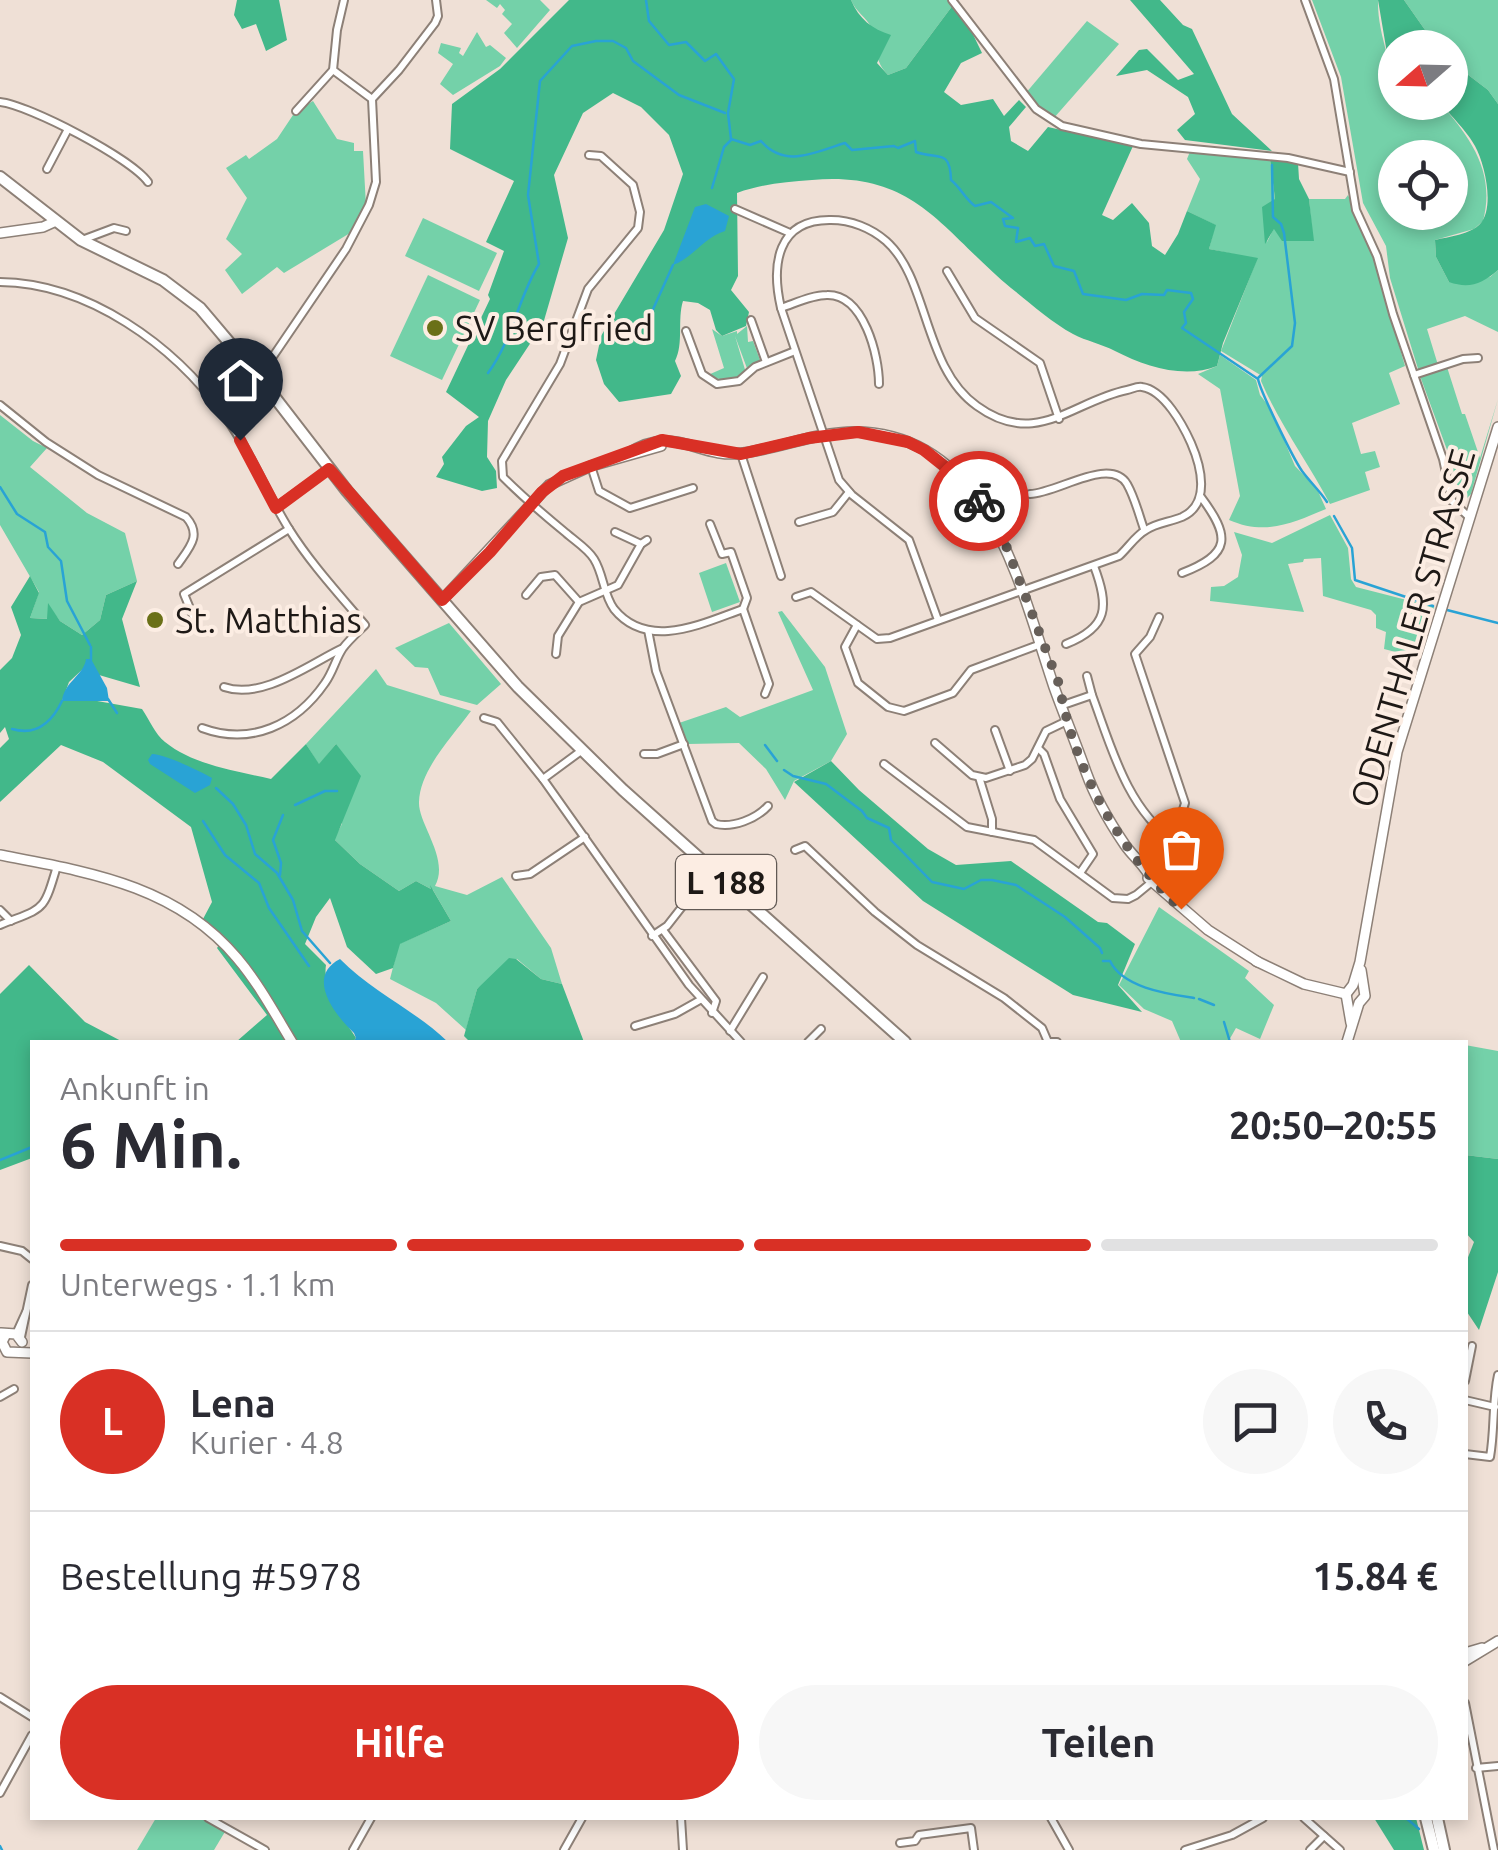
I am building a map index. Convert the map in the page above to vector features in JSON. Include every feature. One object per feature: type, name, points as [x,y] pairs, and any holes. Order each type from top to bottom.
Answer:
[{"type":"main road","name":"L 188","points":[[0,177],[81,240],[176,288],[200,308],[329,469],[549,719],[903,1040]]},
{"type":"main road","points":[[1426,1820],[1434,1850]]},
{"type":"main road","points":[[1437,1820],[1444,1850]]},
{"type":"street","points":[[296,111],[333,70],[344,0]]},
{"type":"street","points":[[259,377],[346,249],[369,205],[376,182],[372,98],[400,70],[435,23],[436,0]]},
{"type":"street","points":[[952,0],[964,11],[1014,84],[1050,121],[1140,144],[1288,158],[1350,172]]},
{"type":"street","points":[[1305,0],[1334,79],[1356,210],[1372,242],[1443,459],[1452,501],[1470,518]]},
{"type":"street","points":[[333,70],[372,98]]},
{"type":"street","points":[[0,102],[114,153],[148,182]]},
{"type":"street","points":[[46,169],[67,130]]},
{"type":"street","points":[[589,155],[602,156],[633,185],[640,212],[638,228],[588,289],[560,364],[502,461],[503,476],[594,558],[604,592],[615,610],[648,630],[697,626],[743,609]]},
{"type":"street","points":[[735,209],[790,233]]},
{"type":"street","points":[[796,597],[811,592],[877,639],[890,638],[1119,556],[1144,530],[1186,515],[1200,496],[1200,468],[1190,441],[1159,396],[1142,387],[1110,394],[1058,419],[1036,423],[978,408],[959,390],[926,326],[902,261],[886,240],[859,224],[838,220],[814,220],[790,233],[778,258],[776,282],[781,308],[840,480],[848,492],[909,540],[938,620]]},
{"type":"street","points":[[0,233],[43,228],[54,222]]},
{"type":"street","points":[[81,240],[114,228],[126,231]]},
{"type":"street","points":[[947,272],[976,318],[1040,363],[1058,419]]},
{"type":"street","points":[[0,282],[43,287],[122,320],[189,373],[226,416],[288,528],[365,625],[342,649],[322,688],[295,715],[275,728],[233,736],[202,728]]},
{"type":"street","points":[[781,308],[824,294],[843,298],[861,318],[879,368],[878,384]]},
{"type":"street","points":[[751,320],[766,362]]},
{"type":"street","points":[[686,331],[702,374],[717,384],[739,381],[766,362],[796,351]]},
{"type":"street","points":[[1414,375],[1478,358]]},
{"type":"street","points":[[0,405],[46,442],[98,475],[186,517],[194,529],[195,540],[178,564]]},
{"type":"street","name":"ODENTHALER STRASSE","points":[[1347,1040],[1398,752],[1498,427]]},
{"type":"street","points":[[442,600],[558,479],[626,454],[677,441],[741,454],[824,435],[858,432],[908,442],[958,477],[1005,543],[1059,684],[1062,704],[1091,786],[1152,882],[1181,909],[1258,962],[1304,984],[1354,994]]},
{"type":"street","points":[[741,454],[781,576]]},
{"type":"street","points":[[591,466],[600,490],[630,508],[693,488]]},
{"type":"street","points":[[276,508],[329,469]]},
{"type":"street","points":[[1030,494],[1115,472],[1126,480],[1144,530]]},
{"type":"street","points":[[800,522],[834,512],[848,492]]},
{"type":"street","points":[[1182,573],[1207,564],[1222,542],[1221,524],[1200,496]]},
{"type":"street","points":[[710,524],[722,554],[731,552],[748,598],[743,609],[769,684],[766,694]]},
{"type":"street","points":[[196,624],[184,594],[288,528]]},
{"type":"street","points":[[556,654],[558,636],[580,602],[618,585],[644,542],[615,532]]},
{"type":"street","points":[[1066,644],[1088,634],[1102,614],[1103,590],[1094,566]]},
{"type":"street","points":[[526,595],[541,577],[555,575],[580,602]]},
{"type":"street","points":[[454,588],[456,616]]},
{"type":"street","points":[[884,764],[967,827],[1034,840],[1120,900],[1136,895],[1164,872],[1184,798],[1134,654],[1150,637],[1159,617]]},
{"type":"street","points":[[857,625],[845,646],[852,675],[864,689],[894,710],[904,711],[954,694],[971,670],[1042,643]]},
{"type":"street","points":[[648,630],[656,671],[716,824],[736,823],[762,813],[768,806]]},
{"type":"street","points":[[224,687],[234,690],[266,684],[342,649]]},
{"type":"street","points":[[1087,676],[1118,765],[1154,825],[1174,841]]},
{"type":"street","points":[[1062,704],[1092,695]]},
{"type":"street","points":[[484,718],[496,722],[542,780],[700,1000],[739,1040]]},
{"type":"street","points":[[978,778],[1029,762],[1046,730],[1068,721]]},
{"type":"street","points":[[995,730],[1010,771]]},
{"type":"street","points":[[934,743],[978,778],[992,819],[992,832]]},
{"type":"street","points":[[644,754],[657,754],[684,744]]},
{"type":"street","points":[[1038,748],[1044,754],[1060,798],[1093,854],[1080,874]]},
{"type":"street","points":[[542,780],[582,750]]},
{"type":"street","points":[[516,876],[530,874],[585,837]]},
{"type":"street","points":[[795,850],[806,846],[875,912],[917,945],[1004,998],[1042,1028],[1047,1040]]},
{"type":"street","points":[[0,856],[143,888],[193,917],[235,954],[291,1040]]},
{"type":"street","points":[[0,926],[41,909],[57,866]]},
{"type":"street","points":[[652,936],[663,930],[685,903]]},
{"type":"street","points":[[0,910],[11,921]]},
{"type":"street","points":[[663,930],[716,1000],[712,1012]]},
{"type":"street","points":[[730,1031],[763,977]]},
{"type":"street","points":[[634,1026],[675,1014],[700,1000]]},
{"type":"street","points":[[810,1040],[821,1029]]},
{"type":"street","points":[[0,1246],[22,1251],[30,1257]]},
{"type":"street","points":[[0,1365],[27,1315],[30,1297]]},
{"type":"street","points":[[27,1315],[30,1325]]},
{"type":"street","points":[[1468,1365],[1472,1346]]},
{"type":"street","points":[[1468,1455],[1489,1459],[1498,1374]]},
{"type":"street","points":[[0,1397],[14,1389]]},
{"type":"street","points":[[1468,1401],[1495,1407]]},
{"type":"street","points":[[1468,1659],[1498,1641]]},
{"type":"street","points":[[1468,1652],[1484,1648]]},
{"type":"street","points":[[0,1696],[30,1715]]},
{"type":"street","points":[[1468,1721],[1494,1850]]},
{"type":"street","points":[[0,1793],[30,1739]]},
{"type":"street","points":[[1476,1768],[1498,1766]]},
{"type":"street","points":[[212,1820],[265,1850]]},
{"type":"street","points":[[354,1850],[371,1820]]},
{"type":"street","points":[[564,1850],[581,1820]]},
{"type":"street","points":[[681,1820],[683,1850]]},
{"type":"street","points":[[1052,1820],[1069,1850]]},
{"type":"street","points":[[1185,1850],[1232,1835],[1260,1820]]},
{"type":"street","points":[[1306,1820],[1340,1850]]},
{"type":"street","points":[[900,1842],[915,1840],[918,1835],[970,1828],[974,1850]]},
{"type":"street","points":[[1310,1850],[1324,1836]]},
{"type":"green space","points":[[237,0],[279,0],[287,40],[266,51],[256,24],[242,29],[234,15]]},
{"type":"green space","points":[[486,0],[540,0],[550,10],[517,48],[504,33],[512,24],[502,14],[505,10]]},
{"type":"green space","points":[[569,0],[851,0],[867,22],[891,35],[877,63],[888,75],[906,68],[953,5],[967,22],[982,53],[961,63],[944,92],[961,105],[993,99],[1004,116],[1019,100],[1026,107],[1009,127],[1011,141],[1028,151],[1048,127],[1133,146],[1102,215],[1113,220],[1132,203],[1149,223],[1152,246],[1165,255],[1187,211],[1216,225],[1209,249],[1258,258],[1217,366],[1192,371],[1166,369],[1078,336],[1033,306],[945,226],[902,195],[848,180],[812,180],[765,185],[737,193],[738,276],[731,290],[749,312],[746,326],[722,336],[710,310],[683,301],[675,361],[681,376],[671,394],[619,402],[604,384],[596,360],[601,336],[664,230],[683,174],[669,135],[641,107],[613,93],[583,113],[554,175],[568,238],[543,324],[506,380],[488,421],[487,457],[496,471],[497,488],[482,491],[436,477],[444,464],[442,457],[466,426],[479,417],[446,392],[490,299],[488,295],[504,251],[486,242],[514,181],[450,149],[452,104],[500,69]]},
{"type":"green space","points":[[851,0],[948,0],[953,5],[906,68],[888,75],[879,62],[875,34]]},
{"type":"green space","points":[[1130,0],[1160,0],[1183,25],[1192,29],[1232,114],[1272,151],[1185,140],[1177,130],[1195,114],[1188,97],[1147,70],[1116,76],[1139,50],[1147,49],[1178,80],[1194,74]]},
{"type":"green space","points":[[1312,0],[1378,0],[1378,120],[1454,120],[1470,142],[1478,156],[1486,187],[1483,221],[1474,229],[1435,240],[1436,257],[1449,282],[1490,277],[1498,270],[1498,332],[1465,316],[1427,329],[1438,365],[1419,372],[1390,278],[1386,246],[1363,203],[1341,77]]},
{"type":"green space","points":[[1378,0],[1404,0],[1425,30],[1383,30]]},
{"type":"green space","points":[[1404,0],[1498,0],[1498,104],[1488,90],[1468,75],[1468,30],[1425,30]]},
{"type":"green space","points":[[1087,21],[1119,44],[1053,119],[1025,94]]},
{"type":"green space","points":[[477,32],[486,47],[490,45],[506,58],[500,66],[453,95],[440,84],[453,64],[438,53],[441,43],[461,48],[459,53],[463,56]]},
{"type":"green space","points":[[1468,75],[1488,90],[1498,104],[1498,270],[1469,285],[1449,282],[1436,257],[1435,240],[1459,235],[1476,227],[1485,217],[1485,174],[1468,136],[1454,120],[1468,120]]},
{"type":"green space","points":[[313,101],[337,139],[354,143],[354,151],[363,151],[366,206],[355,230],[284,273],[277,267],[242,294],[225,270],[242,254],[226,239],[247,198],[226,168],[246,155],[249,159],[277,139],[295,112]]},
{"type":"green space","points":[[1191,149],[1270,159],[1275,199],[1267,242],[1274,228],[1313,241],[1309,199],[1345,199],[1348,195],[1370,245],[1405,366],[1389,373],[1400,404],[1352,423],[1361,454],[1375,451],[1380,467],[1365,472],[1370,490],[1330,504],[1277,413],[1262,376],[1221,351],[1257,259],[1209,249],[1215,225],[1187,211],[1200,179],[1187,159]]},
{"type":"green space","points":[[1270,159],[1298,163],[1299,179],[1309,199],[1314,241],[1282,241],[1274,229],[1265,244],[1262,207],[1275,199]]},
{"type":"green space","name":"SV Bergfried","points":[[423,218],[497,253],[479,291],[405,256]]},
{"type":"green space","name":"SV Bergfried","points":[[428,275],[480,300],[442,380],[390,356]]},
{"type":"green space","points":[[747,326],[748,342],[753,341],[760,360],[748,371],[735,336],[746,373],[727,380],[708,375],[724,368],[712,329],[722,336],[737,334]]},
{"type":"green space","points":[[1220,355],[1256,380],[1295,466],[1317,489],[1326,509],[1267,527],[1229,520],[1240,496],[1220,389],[1198,374],[1217,366]]},
{"type":"green space","points":[[1447,367],[1480,458],[1498,399],[1471,494],[1465,500],[1420,376]]},
{"type":"green space","points":[[0,415],[47,448],[30,467],[87,513],[125,533],[137,581],[106,595],[100,620],[82,635],[60,621],[48,605],[48,619],[30,618],[39,592],[0,525]]},
{"type":"green space","points":[[1330,515],[1348,548],[1351,579],[1356,587],[1434,607],[1419,658],[1384,649],[1386,632],[1376,628],[1376,615],[1371,610],[1323,596],[1321,558],[1288,564],[1304,612],[1210,601],[1211,587],[1224,586],[1238,577],[1242,555],[1234,532],[1272,543]]},
{"type":"green space","points":[[726,563],[740,602],[712,612],[699,573]]},
{"type":"green space","points":[[30,576],[39,593],[30,618],[47,619],[48,603],[60,621],[82,635],[100,620],[106,595],[137,581],[122,619],[140,687],[85,667],[69,682],[62,701],[86,699],[142,709],[158,735],[176,750],[202,762],[271,779],[306,744],[319,764],[336,744],[361,776],[335,840],[360,864],[399,891],[416,881],[431,889],[430,885],[451,921],[400,944],[393,968],[376,974],[347,947],[330,898],[316,917],[305,944],[326,965],[327,984],[354,1040],[238,1040],[267,1015],[217,948],[223,939],[203,919],[212,902],[191,827],[103,762],[61,745],[0,802],[0,748],[9,739],[5,727],[0,733],[0,670],[12,658],[21,635],[11,607]]},
{"type":"green space","points":[[782,611],[825,667],[847,734],[831,761],[794,781],[785,800],[766,769],[739,743],[688,744],[679,723],[726,707],[740,717],[813,690],[778,612]]},
{"type":"green space","points":[[449,623],[501,684],[477,705],[440,695],[428,668],[415,667],[395,648]]},
{"type":"green space","points":[[376,669],[387,685],[471,711],[439,754],[421,790],[420,811],[439,865],[435,886],[467,895],[502,877],[551,948],[562,984],[541,979],[517,959],[477,989],[466,1030],[436,1003],[390,979],[399,944],[451,921],[433,890],[416,881],[399,891],[360,864],[334,839],[342,824],[336,744],[319,765],[306,744]]},
{"type":"green space","points":[[831,761],[928,849],[956,865],[1011,861],[1135,944],[1118,985],[1142,1012],[1073,995],[923,901],[794,782]]},
{"type":"green space","points":[[1159,907],[1249,971],[1245,978],[1274,1005],[1260,1039],[1236,1028],[1229,1040],[1180,1040],[1172,1021],[1144,1009],[1119,985]]},
{"type":"green space","points":[[509,958],[516,959],[541,979],[562,984],[583,1040],[468,1040],[464,1036],[477,989]]},
{"type":"green space","points":[[29,965],[85,1022],[119,1040],[30,1040],[30,1159],[0,1170],[0,994]]},
{"type":"green space","points":[[1468,1046],[1498,1051],[1498,1159],[1468,1155]]},
{"type":"green space","points":[[1468,1155],[1498,1159],[1498,1272],[1479,1330],[1468,1314],[1468,1257],[1474,1242],[1468,1235]]},
{"type":"green space","points":[[155,1820],[207,1820],[226,1830],[214,1850],[137,1850]]},
{"type":"green space","points":[[1375,1820],[1416,1820],[1424,1850],[1394,1850]]},
{"type":"water","points":[[706,204],[729,216],[725,231],[673,265],[695,207]]},
{"type":"water","points":[[86,659],[91,659],[107,688],[109,701],[62,701],[66,689]]},
{"type":"water","points":[[152,754],[212,778],[210,785],[195,793],[150,764]]},
{"type":"water","points":[[340,959],[446,1040],[354,1040],[354,1033],[327,996],[325,976]]},
{"type":"waterway","points":[[646,0],[649,21],[669,45],[686,42],[705,61],[716,54],[734,79],[728,113],[731,139],[750,145],[761,141],[790,156],[812,154],[845,143],[852,150],[898,148],[915,141],[916,152],[945,159],[951,180],[975,206],[991,202],[1013,218],[1003,219],[1005,226],[1018,228],[1016,242],[1030,238],[1035,246],[1044,244],[1054,266],[1074,271],[1083,294],[1126,300],[1142,294],[1164,295],[1167,290],[1191,293],[1193,299],[1184,312],[1186,323],[1182,328],[1258,379],[1298,464],[1327,502]]},
{"type":"waterway","points":[[488,373],[504,346],[539,264],[528,195],[540,81],[572,46],[613,41],[679,95],[725,113]]},
{"type":"waterway","points":[[712,188],[724,147],[731,140]]},
{"type":"waterway","points":[[1258,378],[1292,346],[1295,323],[1284,233],[1273,217],[1272,165]]},
{"type":"waterway","points":[[645,327],[673,265]]},
{"type":"waterway","points":[[0,487],[17,514],[45,532],[48,547],[61,561],[67,601],[90,645]]},
{"type":"waterway","points":[[1334,516],[1352,548],[1355,580],[1433,606]]},
{"type":"waterway","points":[[1447,610],[1498,623]]},
{"type":"waterway","points":[[91,647],[91,660]]},
{"type":"waterway","points":[[108,699],[117,713]]},
{"type":"waterway","points":[[12,729],[29,731],[42,726],[62,701]]},
{"type":"waterway","points":[[765,745],[777,761]]},
{"type":"waterway","points":[[784,770],[826,784],[867,818],[889,828],[891,840],[932,882],[964,889],[981,880],[1016,885],[1065,917],[1102,953]]},
{"type":"waterway","points":[[216,788],[233,804],[246,825],[255,854],[277,873],[293,900],[302,931],[330,963]]},
{"type":"waterway","points":[[295,805],[325,791],[337,791]]},
{"type":"waterway","points":[[280,875],[281,863],[273,840],[283,815]]},
{"type":"waterway","points":[[203,821],[225,855],[259,883],[269,908],[309,966]]},
{"type":"waterway","points":[[1103,961],[1110,961],[1135,984],[1194,998]]},
{"type":"waterway","points":[[1199,999],[1214,1005]]},
{"type":"waterway","points":[[1224,1022],[1229,1040]]},
{"type":"waterway","points":[[0,1160],[30,1148]]},
{"type":"waterway","points":[[1408,1820],[1419,1829]]},
{"type":"waterway","points":[[0,1846],[2,1850]]},
{"type":"way so far","points":[[979,501],[1005,543],[1059,684],[1062,704],[1091,786],[1152,882],[1181,909]]},
{"type":"place","name":"SV Bergfried","points":[[435,328]]},
{"type":"place","name":"St. Matthias","points":[[155,620]]},
{"type":"route","points":[[240,440],[276,508],[329,469],[442,600],[549,485],[563,476],[662,440],[741,454],[824,435],[858,432],[890,437],[924,450],[958,477],[979,501]]}]
